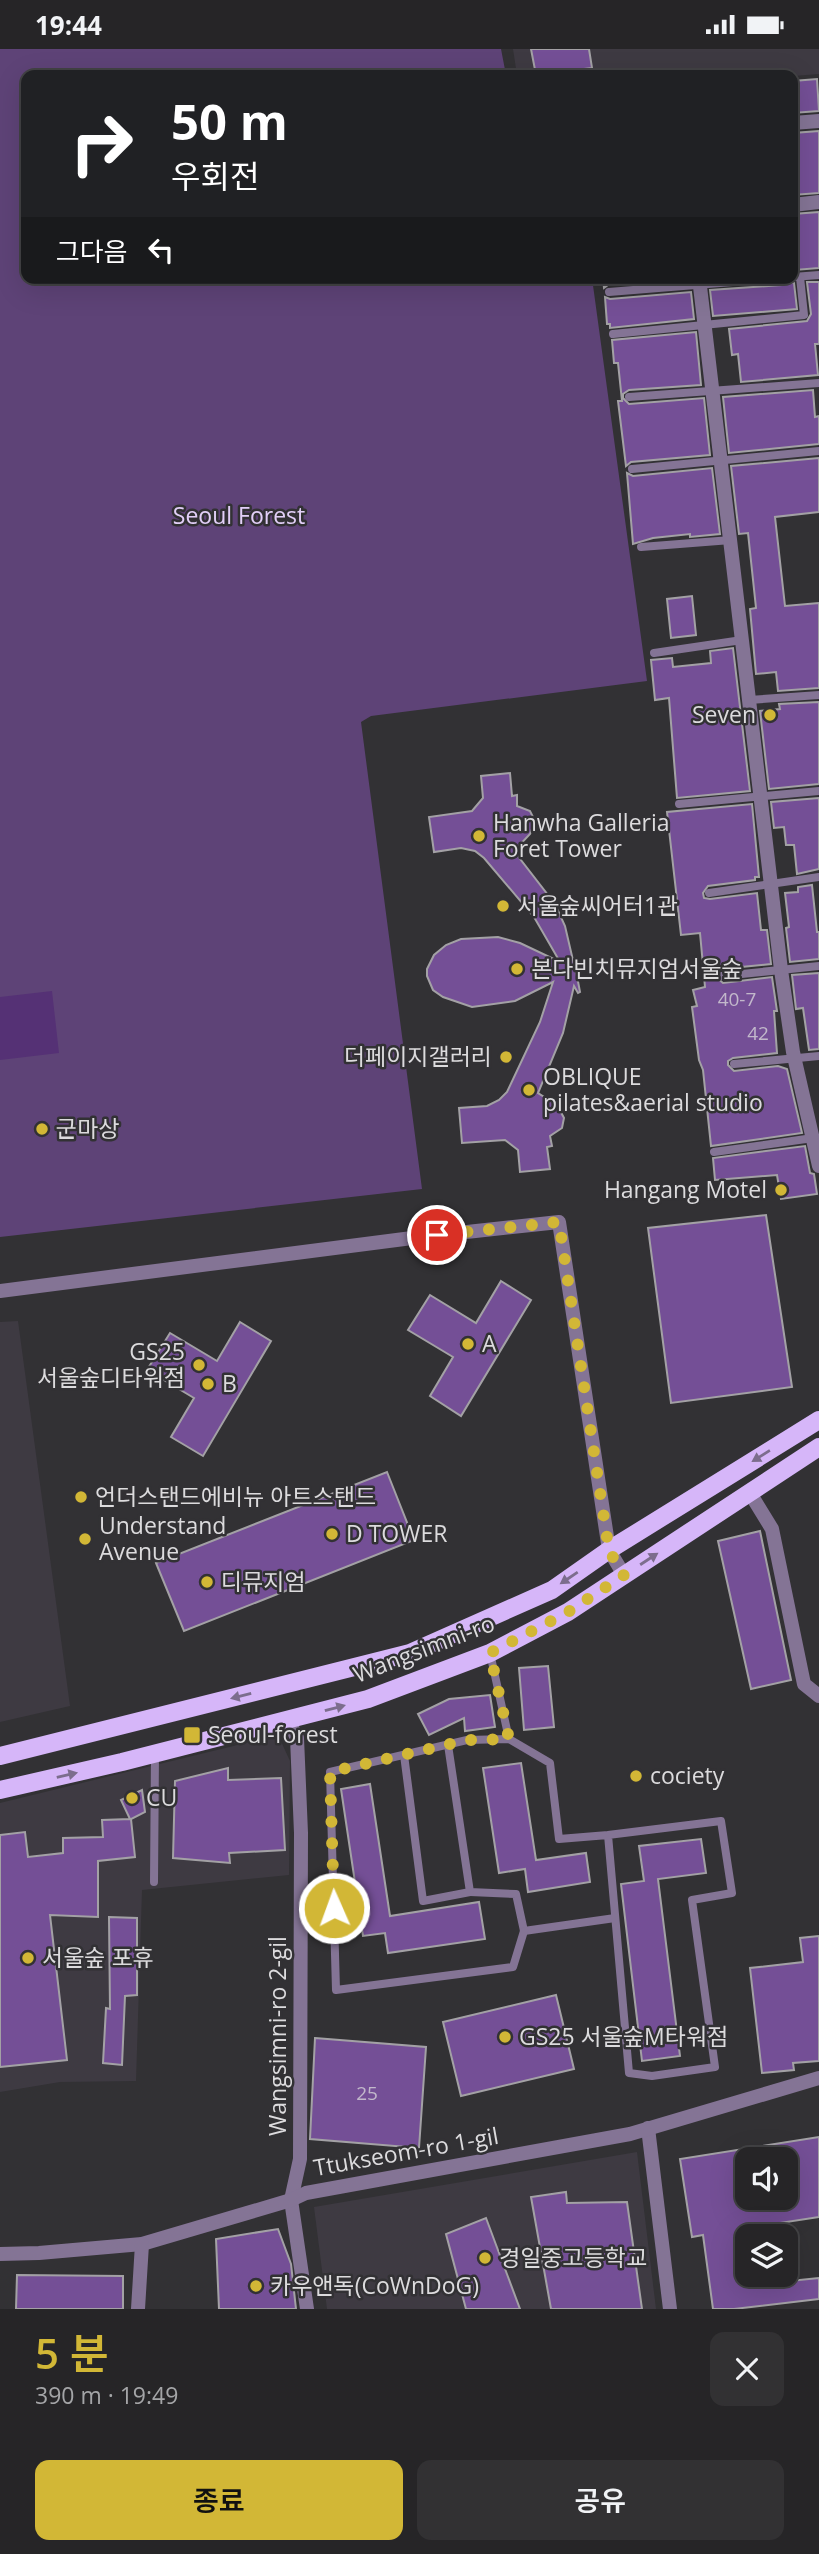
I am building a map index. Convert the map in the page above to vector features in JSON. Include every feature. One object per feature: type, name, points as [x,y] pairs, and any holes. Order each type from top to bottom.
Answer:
[{"type":"main road","name":"Wangsimni-ro","points":[[0,1756],[410,1653],[552,1590],[609,1551],[819,1420]]},
{"type":"main road","name":"Wangsimni-ro","points":[[0,1790],[368,1699],[490,1653],[568,1612],[819,1447]]},
{"type":"street","points":[[798,123],[819,121]]},
{"type":"street","points":[[798,204],[819,202]]},
{"type":"street","points":[[699,284],[781,970],[794,1058],[819,1166]]},
{"type":"street","points":[[0,1291],[559,1222],[609,1551],[624,1575]]},
{"type":"street","points":[[750,1493],[772,1529],[804,1684],[819,1696]]},
{"type":"street","name":"Wangsimni-ro 2-gil","points":[[288,1720],[297,1738],[301,1833],[300,2159],[290,2200],[307,2309]]},
{"type":"street","name":"Ttukseom-ro 1-gil","points":[[0,2254],[142,2244],[306,2193],[630,2134],[819,2078]]},
{"type":"street","points":[[648,2128],[670,2309]]},
{"type":"street","points":[[138,2309],[142,2244]]},
{"type":"lane","points":[[798,277],[819,275]]},
{"type":"lane","points":[[613,334],[804,315],[798,282]]},
{"type":"lane","points":[[609,292],[674,284]]},
{"type":"lane","points":[[629,397],[819,383]]},
{"type":"lane","points":[[632,469],[819,451]]},
{"type":"lane","points":[[641,547],[731,540]]},
{"type":"lane","points":[[654,653],[742,641]]},
{"type":"lane","points":[[750,700],[819,695]]},
{"type":"lane","points":[[679,804],[819,791]]},
{"type":"lane","points":[[709,893],[819,877]]},
{"type":"lane","points":[[722,976],[819,966]]},
{"type":"lane","points":[[734,1063],[819,1056]]},
{"type":"lane","points":[[714,1152],[815,1143]]},
{"type":"lane","points":[[490,1653],[509,1739]]},
{"type":"lane","points":[[404,1755],[423,1901],[470,1892],[516,1894],[524,1931],[513,1968],[336,1990],[330,1772],[467,1740],[509,1739],[550,1763],[559,1839],[721,1821],[732,1893],[692,1901],[715,2067],[652,2076],[629,2073],[608,1835]]},
{"type":"lane","points":[[448,1745],[470,1892]]},
{"type":"lane","points":[[153,1882],[155,1752]]},
{"type":"lane","points":[[524,1931],[615,1918]]},
{"type":"shaded area","points":[[513,49],[819,49],[819,74],[798,76],[798,70],[516,70]]},
{"type":"shaded area","points":[[52,991],[59,1053],[0,1060],[0,997]]},
{"type":"shaded area","points":[[18,1321],[70,1706],[0,1722],[0,1322]]},
{"type":"shaded area","points":[[278,1735],[290,1761],[289,1875],[142,1890],[136,2081],[60,2082],[0,2092],[0,1803]]},
{"type":"shaded area","name":"경일중고등학교","points":[[637,2152],[656,2309],[327,2309],[314,2207]]},
{"type":"green space","name":"Seoul Forest","points":[[0,49],[501,49],[505,70],[21,70],[21,284],[593,284],[647,681],[371,716],[361,722],[422,1189],[0,1237]]},
{"type":"building","points":[[531,49],[589,49],[592,68],[535,70]]},
{"type":"building","points":[[817,79],[819,111],[798,113],[798,81]]},
{"type":"building","points":[[819,131],[819,193],[798,195],[798,133]]},
{"type":"building","points":[[819,212],[819,268],[798,270],[798,214]]},
{"type":"building","points":[[807,282],[819,282],[819,344],[815,344],[818,375],[741,382],[738,354],[732,355],[729,329],[807,321],[811,314]]},
{"type":"building","points":[[794,284],[797,309],[713,316],[710,290]]},
{"type":"building","points":[[691,292],[694,319],[610,328],[610,324],[607,324],[605,297],[610,299]]},
{"type":"building","points":[[696,332],[701,385],[629,390],[623,394],[623,398],[629,404],[704,398],[710,455],[631,462],[626,466],[618,401],[622,401],[618,363],[614,363],[612,340]]},
{"type":"building","points":[[813,390],[815,417],[819,416],[819,444],[729,453],[723,397]]},
{"type":"building","points":[[819,458],[819,512],[775,517],[785,606],[819,603],[819,688],[778,691],[776,672],[756,674],[750,609],[756,608],[748,533],[739,534],[731,466]]},
{"type":"building","points":[[712,468],[720,534],[653,538],[633,544],[627,473],[633,476]]},
{"type":"building","points":[[692,596],[696,635],[671,638],[667,599]]},
{"type":"building","points":[[733,648],[750,791],[677,798],[669,698],[655,700],[651,660],[672,658],[673,667],[711,663],[710,651]]},
{"type":"building","points":[[819,702],[819,784],[769,789],[760,711],[780,709],[779,704]]},
{"type":"building","points":[[510,773],[512,796],[517,795],[517,806],[530,811],[535,821],[530,834],[514,851],[555,904],[565,926],[575,969],[578,970],[580,992],[578,993],[574,986],[563,1033],[538,1093],[557,1105],[564,1118],[562,1128],[550,1136],[552,1146],[547,1147],[550,1169],[520,1172],[518,1150],[505,1140],[462,1143],[459,1108],[487,1106],[507,1092],[540,1022],[553,982],[515,1001],[472,1007],[443,997],[433,990],[427,976],[427,969],[434,955],[446,945],[461,939],[498,937],[520,943],[560,962],[534,917],[484,858],[475,851],[461,848],[434,852],[429,817],[472,811],[483,798],[481,776]]},
{"type":"building","points":[[819,798],[819,869],[797,874],[794,845],[786,845],[784,827],[774,828],[771,802]]},
{"type":"building","points":[[752,804],[759,877],[755,877],[755,880],[708,886],[703,893],[704,898],[710,899],[757,893],[761,930],[767,930],[771,964],[721,969],[716,973],[716,977],[723,983],[772,977],[777,1011],[774,1011],[777,1053],[733,1058],[728,1061],[728,1065],[734,1071],[778,1066],[787,1069],[802,1133],[711,1146],[703,1070],[699,1060],[692,1007],[697,1006],[693,990],[705,987],[700,933],[681,935],[667,812]]},
{"type":"building","points":[[812,885],[819,932],[819,959],[790,962],[785,893],[798,892],[798,887]]},
{"type":"building","points":[[819,973],[819,1049],[809,1050],[803,1008],[796,1009],[792,975]]},
{"type":"building","points":[[805,1146],[817,1194],[781,1199],[777,1175],[715,1180],[713,1158]]},
{"type":"building","points":[[766,1215],[792,1387],[671,1403],[648,1228]]},
{"type":"building","name":"A","points":[[501,1281],[531,1300],[461,1416],[430,1396],[453,1357],[408,1330],[430,1295],[476,1323]]},
{"type":"building","name":"B","points":[[240,1322],[271,1341],[203,1456],[171,1437],[194,1398],[147,1370],[170,1333],[217,1361]]},
{"type":"building","points":[[387,1472],[414,1540],[184,1631],[156,1563]]},
{"type":"building","points":[[760,1531],[791,1680],[751,1689],[718,1541]]},
{"type":"building","points":[[548,1666],[554,1727],[524,1730],[519,1668]]},
{"type":"building","points":[[490,1695],[495,1727],[465,1731],[464,1718],[429,1735],[418,1714],[449,1699]]},
{"type":"building","points":[[521,1763],[536,1860],[586,1853],[590,1882],[528,1892],[525,1869],[499,1873],[483,1768]]},
{"type":"building","points":[[228,1768],[228,1780],[281,1778],[285,1850],[229,1853],[230,1863],[173,1858],[175,1781]]},
{"type":"building","points":[[370,1784],[390,1916],[479,1902],[485,1939],[388,1953],[385,1933],[363,1936],[341,1789]]},
{"type":"building","name":"서울숲 포휴","points":[[142,1790],[145,1812],[131,1819],[135,1857],[98,1861],[98,1917],[50,1915],[67,2060],[0,2067],[0,1835],[25,1832],[28,1857],[63,1853],[63,1838],[103,1837],[102,1820],[130,1819],[121,1800]]},
{"type":"building","points":[[701,1839],[706,1873],[658,1879],[680,2056],[642,2061],[621,1884],[644,1881],[639,1846]]},
{"type":"building","points":[[109,1917],[137,1918],[137,1995],[125,1996],[122,2065],[103,2063],[106,2008],[110,2009]]},
{"type":"building","points":[[819,1936],[819,2061],[793,2063],[794,2070],[762,2073],[750,1968],[803,1962],[800,1938]]},
{"type":"building","points":[[556,1995],[574,2069],[461,2096],[443,2022]]},
{"type":"building","points":[[315,2038],[426,2047],[419,2148],[310,2139]]},
{"type":"building","points":[[819,2137],[819,2217],[773,2224],[735,2224],[735,2287],[798,2287],[798,2280],[819,2278],[819,2299],[713,2309],[703,2235],[692,2237],[680,2159],[735,2150],[735,2210],[798,2210],[798,2147],[756,2147]]},
{"type":"building","points":[[566,2192],[567,2203],[627,2202],[642,2309],[551,2309],[531,2197]]},
{"type":"building","points":[[486,2218],[520,2309],[466,2309],[446,2234]]},
{"type":"building","name":"카우앤독(CoWnDoG)","points":[[278,2229],[291,2264],[296,2309],[219,2309],[216,2239]]},
{"type":"building","points":[[17,2275],[123,2276],[123,2309],[16,2309]]},
{"type":"place","name":"Seven","points":[[770,715]]},
{"type":"place","name":"Hanwha Galleria Foret Tower","points":[[479,836]]},
{"type":"place","name":"서울숲씨어터1관","points":[[503,906]]},
{"type":"place","name":"본다빈치뮤지엄서울숲","points":[[517,969]]},
{"type":"place","name":"더페이지갤러리","points":[[506,1057]]},
{"type":"place","name":"OBLIQUE pilates&aerial studio","points":[[529,1090]]},
{"type":"place","name":"군마상","points":[[42,1129]]},
{"type":"place","name":"Hangang Motel","points":[[781,1190]]},
{"type":"place","name":"A","points":[[468,1344]]},
{"type":"place","name":"GS25 서울숲디타워점","points":[[199,1365]]},
{"type":"place","name":"B","points":[[208,1384]]},
{"type":"place","name":"언더스탠드에비뉴 아트스탠드","points":[[81,1497]]},
{"type":"place","name":"D TOWER","points":[[332,1534]]},
{"type":"place","name":"Understand Avenue","points":[[85,1539]]},
{"type":"place","name":"디뮤지엄","points":[[207,1582]]},
{"type":"place","name":"Seoul-forest","points":[[192,1735]]},
{"type":"place","name":"cociety","points":[[636,1776]]},
{"type":"place","name":"CU","points":[[132,1798]]},
{"type":"place","name":"서울숲 포휴","points":[[28,1958]]},
{"type":"place","name":"GS25 서울숲M타워점","points":[[505,2037]]},
{"type":"place","name":"경일중고등학교","points":[[485,2258]]},
{"type":"place","name":"카우앤독(CoWnDoG)","points":[[256,2286]]},
{"type":"route","points":[[334,1908],[330,1772],[467,1740],[509,1739],[490,1653],[568,1612],[624,1575],[609,1551],[559,1222],[437,1235]]}]
